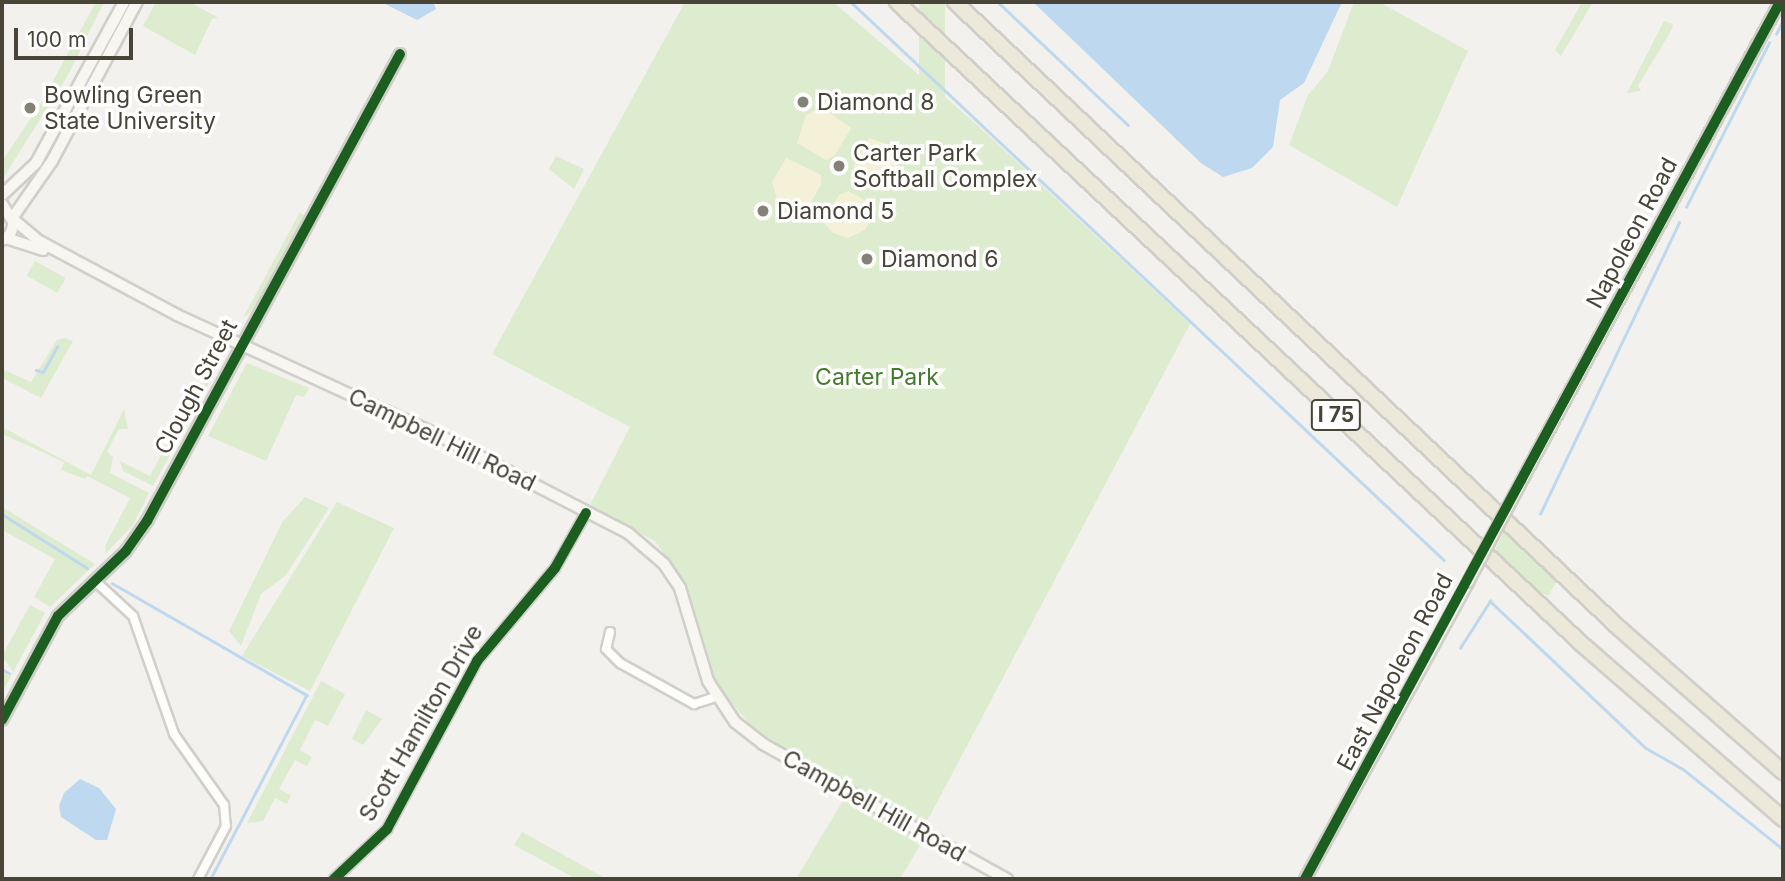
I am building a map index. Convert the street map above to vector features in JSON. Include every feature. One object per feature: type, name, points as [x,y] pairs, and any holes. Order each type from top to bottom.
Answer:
[{"type":"highway","name":"I 75","points":[[897,2],[1584,646],[1783,819]]},
{"type":"highway","name":"I 75","points":[[955,2],[1619,628],[1783,772]]},
{"type":"main road","points":[[2,195],[36,163],[124,2]]},
{"type":"main road","points":[[4,239],[14,218],[52,161],[137,2]]},
{"type":"main road","name":"Napoleon Road","points":[[1520,484],[1780,2]]},
{"type":"main road","name":"Clough Street","points":[[2,720],[58,616],[126,551],[147,521],[400,54]]},
{"type":"main road","name":"Campbell Hill Road","points":[[2,204],[32,237],[81,265],[242,345],[442,437],[638,540],[671,573],[688,604],[705,673],[716,697],[735,722],[763,744],[1007,879]]},
{"type":"main road","name":"Campbell Hill Road","points":[[4,239],[81,265]]},
{"type":"main road","name":"East Napoleon Road","points":[[1305,879],[1520,484]]},
{"type":"street","name":"Scott Hamilton Drive","points":[[334,879],[387,829],[477,661],[555,568],[586,513]]},
{"type":"street","points":[[94,580],[133,617],[174,734],[224,805],[226,826],[198,879]]},
{"type":"street","points":[[610,632],[606,649],[620,663],[694,704],[716,697]]},
{"type":"green space","points":[[96,2],[104,2],[68,75],[2,180],[2,161],[38,108]]},
{"type":"green space","points":[[156,2],[189,2],[219,18],[212,19],[195,55],[143,26]]},
{"type":"green space","name":"Carter Park","points":[[685,2],[833,2],[973,121],[1190,324],[924,827],[760,735],[715,685],[693,607],[681,578],[655,541],[590,505],[630,427],[492,354]]},
{"type":"green space","points":[[919,2],[945,2],[945,778],[919,778]]},
{"type":"green space","points":[[1354,2],[1379,2],[1468,51],[1397,207],[1289,145],[1308,95],[1328,71]]},
{"type":"green space","points":[[1582,2],[1593,2],[1561,56],[1555,50]]},
{"type":"green space","points":[[1664,21],[1673,24],[1672,29],[1638,86],[1641,91],[1627,93]]},
{"type":"green space","points":[[556,156],[584,169],[574,189],[549,169]]},
{"type":"green space","points":[[300,212],[304,216],[255,309],[243,318]]},
{"type":"green space","points":[[35,261],[66,278],[57,293],[27,276]]},
{"type":"green space","points":[[65,338],[73,341],[41,398],[2,378],[2,369],[31,382],[57,340]]},
{"type":"green space","points":[[247,363],[309,388],[304,397],[296,395],[266,461],[208,436]]},
{"type":"green space","points":[[207,373],[213,376],[153,486],[123,471],[120,461],[150,476],[192,396],[198,398],[205,385],[199,379]]},
{"type":"green space","points":[[124,409],[128,429],[119,429],[107,452],[113,457],[110,473],[149,493],[133,525],[106,553],[105,546],[130,498],[87,476],[85,479],[61,470],[64,462],[2,434],[2,427],[91,475]]},
{"type":"green space","points":[[305,497],[329,508],[286,575],[261,594],[241,646],[229,631],[283,521]]},
{"type":"green space","points":[[337,502],[394,528],[310,691],[242,656]]},
{"type":"green space","points":[[2,507],[95,564],[50,607],[34,597],[55,559],[2,530]]},
{"type":"green space","points":[[1505,530],[1556,582],[1549,595],[1540,594],[1493,554]]},
{"type":"green space","points":[[30,605],[45,613],[2,693],[2,672],[9,676],[13,672],[2,656]]},
{"type":"green space","points":[[321,681],[345,694],[328,726],[315,720],[300,750],[312,757],[307,766],[295,760],[279,789],[291,795],[287,804],[275,798],[263,821],[247,823]]},
{"type":"green space","points":[[366,710],[382,719],[363,745],[352,739]]},
{"type":"green space","points":[[848,792],[926,835],[900,879],[796,879]]},
{"type":"green space","points":[[522,832],[607,879],[576,879],[514,845]]},
{"type":"sand","points":[[821,107],[851,128],[835,155],[826,160],[797,143],[806,115]]},
{"type":"sand","points":[[869,138],[889,145],[898,160],[897,171],[883,192],[854,175],[854,165]]},
{"type":"sand","points":[[786,158],[821,175],[821,185],[806,211],[792,210],[778,201],[772,182]]},
{"type":"sand","points":[[848,191],[877,207],[865,230],[848,238],[833,233],[823,222],[839,195]]},
{"type":"water","points":[[381,2],[433,2],[436,9],[417,20]]},
{"type":"water","points":[[1033,2],[1342,2],[1304,83],[1280,100],[1273,147],[1252,168],[1223,177],[1201,163]]},
{"type":"water","points":[[80,779],[99,788],[116,809],[107,840],[96,840],[61,817],[59,806],[64,793]]},
{"type":"waterway","points":[[851,2],[1444,560]]},
{"type":"waterway","points":[[998,2],[1128,125]]},
{"type":"waterway","points":[[1776,34],[1783,20]]},
{"type":"waterway","points":[[1686,207],[1769,43]]},
{"type":"waterway","points":[[1540,514],[1679,222]]},
{"type":"waterway","points":[[36,370],[43,372],[57,347]]},
{"type":"waterway","points":[[2,514],[87,568]]},
{"type":"waterway","points":[[112,583],[307,695],[211,879]]},
{"type":"waterway","points":[[1460,648],[1490,601],[1646,748],[1683,769],[1783,849]]},
{"type":"waterway","points":[[2,669],[9,673]]},
{"type":"cycle path","points":[[1305,879],[1780,2]]},
{"type":"cycle path","points":[[2,720],[58,616],[126,551],[147,521],[400,54]]},
{"type":"cycle path","points":[[334,879],[387,829],[477,661],[555,568],[586,513]]},
{"type":"place","name":"Diamond 8","points":[[803,102]]},
{"type":"place","name":"Bowling Green State University","points":[[30,108]]},
{"type":"place","name":"Carter Park Softball Complex","points":[[839,166]]},
{"type":"place","name":"Diamond 5","points":[[763,211]]},
{"type":"place","name":"Diamond 6","points":[[867,259]]}]
